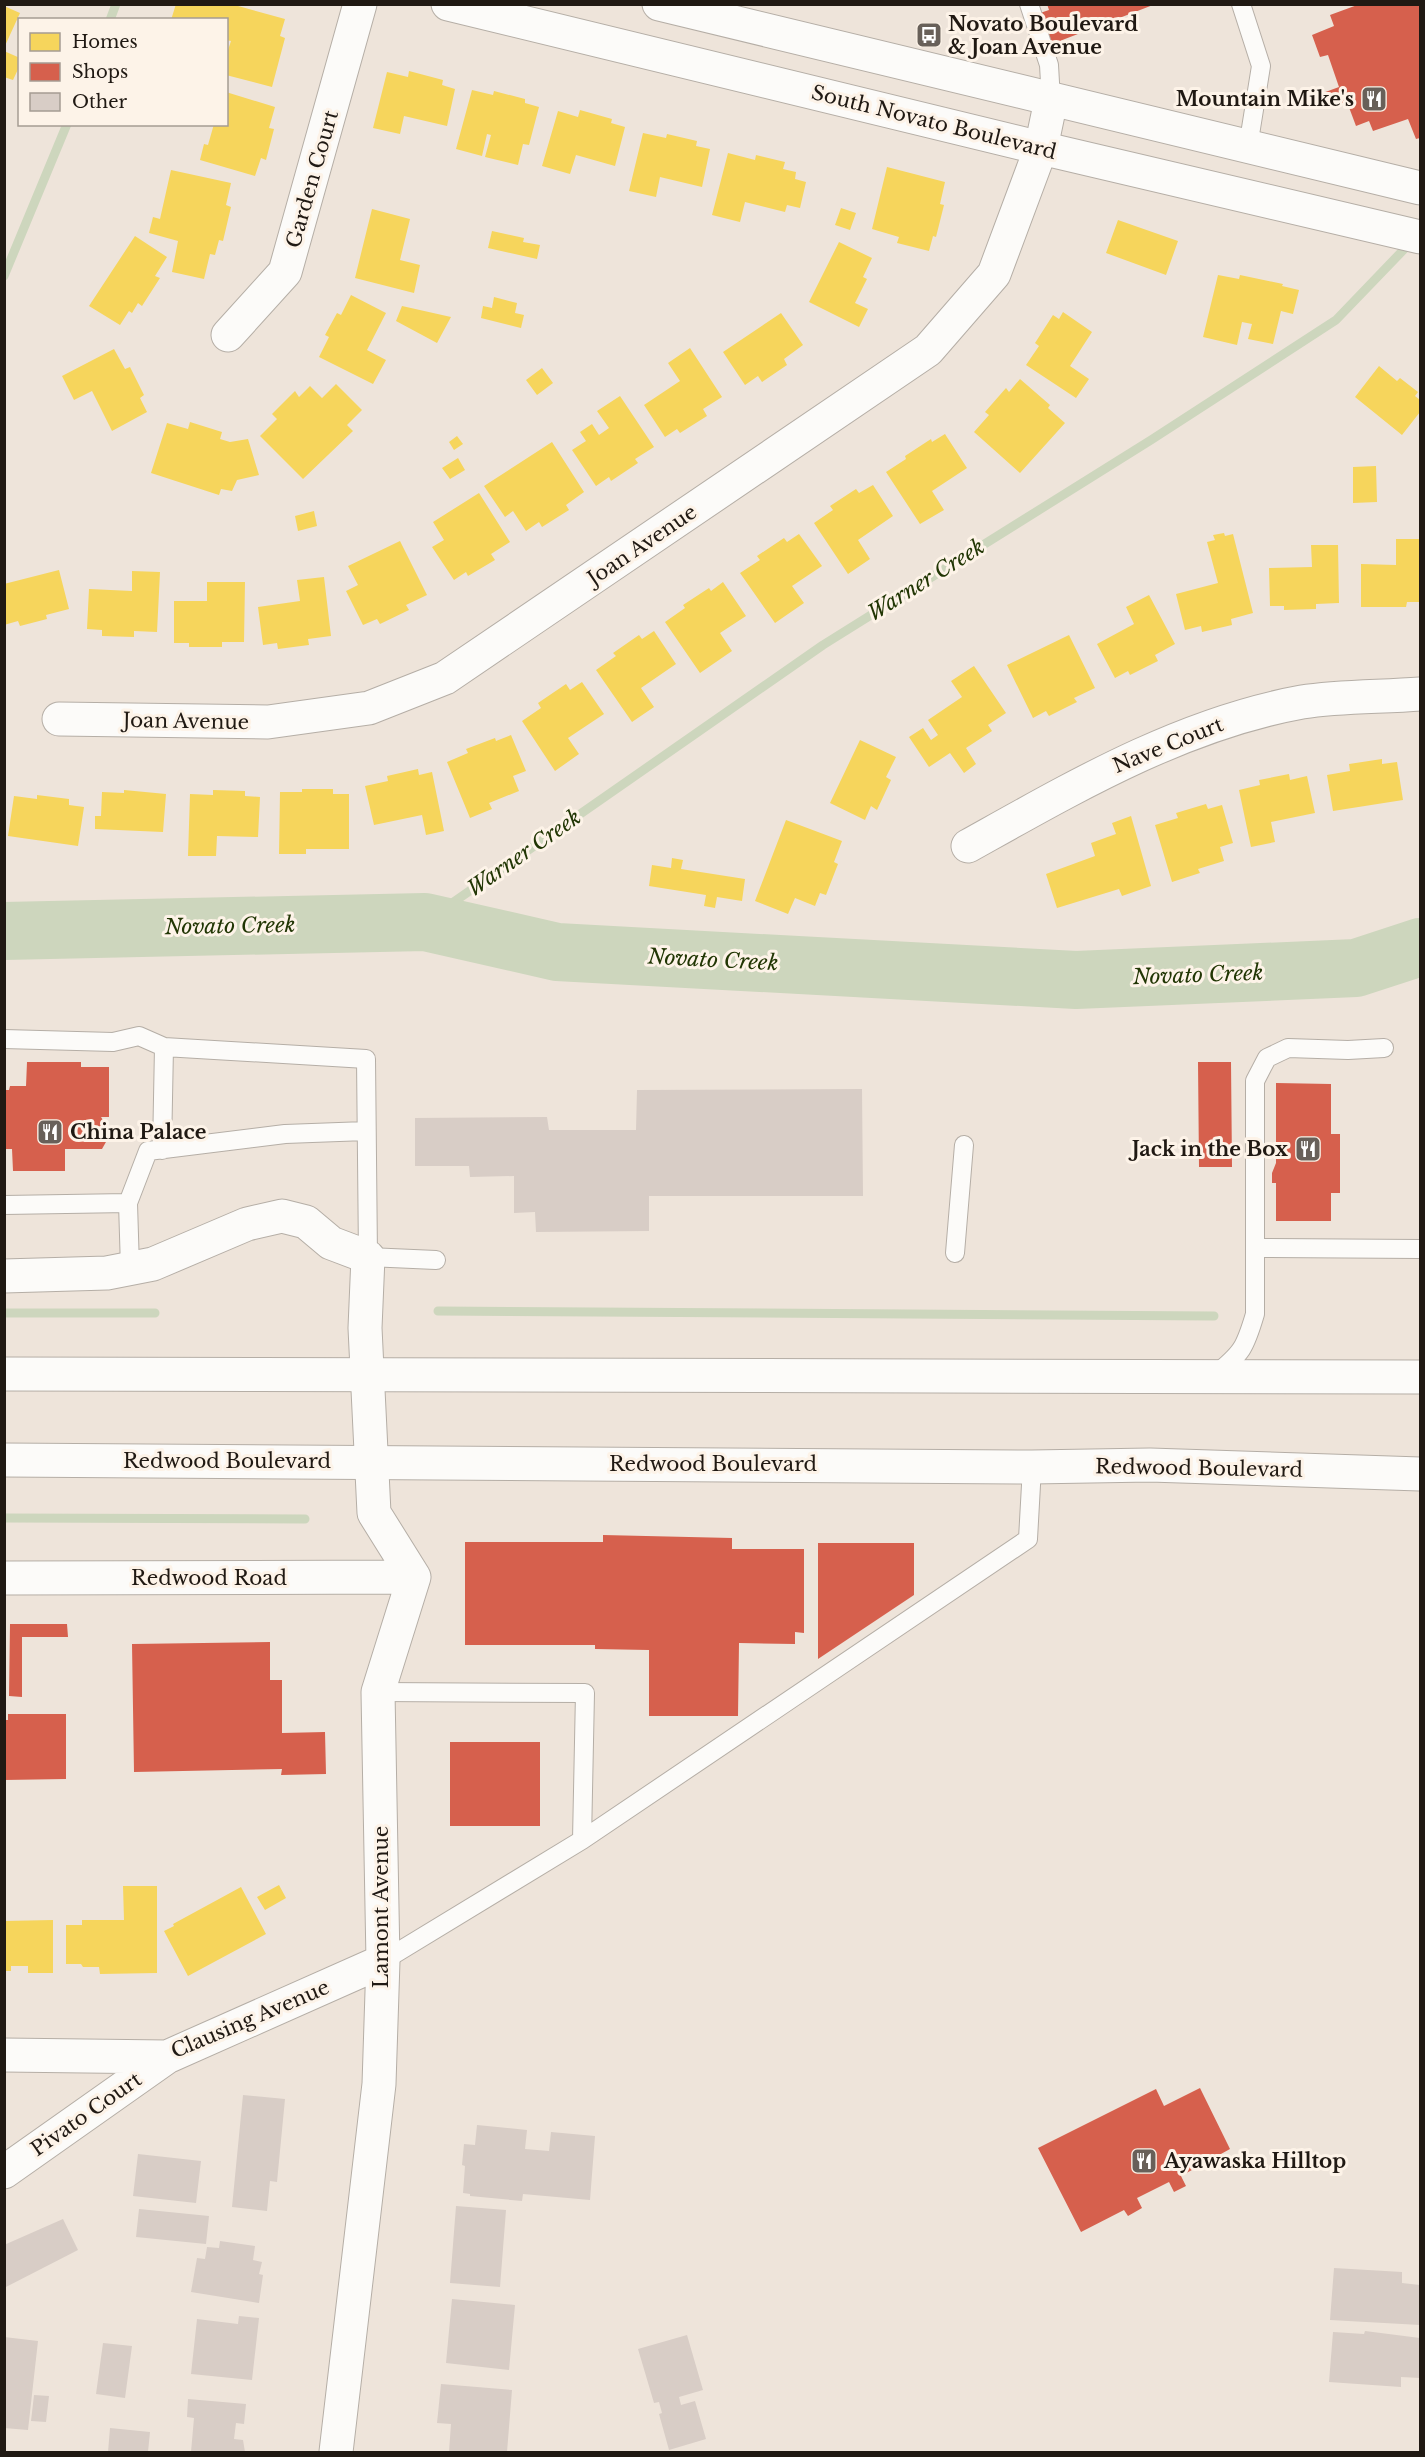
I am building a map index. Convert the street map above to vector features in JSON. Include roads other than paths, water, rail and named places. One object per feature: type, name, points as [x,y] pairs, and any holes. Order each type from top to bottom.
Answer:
[{"type":"street","name":"Garden Court","points":[[228,335],[285,272],[360,4]]},
{"type":"street","name":"South Novato Boulevard","points":[[448,4],[1407,234]]},
{"type":"street","points":[[659,4],[1420,189]]},
{"type":"street","name":"Joan Avenue","points":[[59,719],[268,722],[369,708],[445,678],[928,350],[994,274],[1041,148],[1051,100]]},
{"type":"street","name":"Nave Court","points":[[968,846],[1096,775],[1207,726],[1303,702],[1420,694]]},
{"type":"street","points":[[4,1276],[107,1273],[153,1264],[247,1224],[282,1216],[306,1222],[331,1243],[368,1257],[365,1328],[374,1513],[414,1577]]},
{"type":"street","points":[[4,1374],[1420,1377]]},
{"type":"street","name":"Redwood Boulevard","points":[[4,1460],[1032,1467],[1150,1465],[1420,1474]]},
{"type":"street","name":"Redwood Road","points":[[4,1578],[414,1577]]},
{"type":"street","name":"Lamont Avenue","points":[[336,2452],[379,2084],[383,1961],[378,1692],[414,1577]]},
{"type":"street","name":"Clausing Avenue","points":[[4,2055],[167,2057],[383,1961]]},
{"type":"street","name":"Pivato Court","points":[[4,2172],[167,2057]]},
{"type":"lane","points":[[1029,4],[1049,65],[1051,100]]},
{"type":"lane","points":[[1241,4],[1261,66],[1248,147]]},
{"type":"lane","points":[[4,1040],[113,1042],[139,1036],[164,1047],[366,1059],[368,1257],[436,1260]]},
{"type":"lane","points":[[162,1150],[164,1047]]},
{"type":"lane","points":[[1215,1375],[1238,1356],[1246,1344],[1255,1314],[1255,1081],[1267,1058],[1288,1048],[1348,1050],[1384,1048]]},
{"type":"lane","points":[[130,1268],[128,1203],[148,1151],[285,1134],[366,1131]]},
{"type":"lane","points":[[955,1253],[964,1145]]},
{"type":"lane","points":[[4,1205],[128,1203]]},
{"type":"lane","points":[[1256,1248],[1420,1249]]},
{"type":"lane","points":[[383,1961],[582,1840],[1028,1539],[1032,1467]]},
{"type":"lane","points":[[378,1692],[585,1693],[582,1840]]},
{"type":"waterway","points":[[111,18],[116,4]]},
{"type":"waterway","points":[[4,276],[66,126]]},
{"type":"waterway","name":"Warner Creek","points":[[425,922],[823,645],[1151,440],[1336,320],[1411,242]]},
{"type":"waterway","name":"Novato Creek","points":[[4,931],[425,922],[557,952],[1076,980],[1356,968],[1420,947]]},
{"type":"waterway","points":[[438,1311],[1214,1316]]},
{"type":"waterway","points":[[4,1313],[155,1313]]},
{"type":"waterway","points":[[4,1518],[305,1519]]},
{"type":"place","name":"Novato Boulevard & Joan Avenue","points":[[929,35]]},
{"type":"place","name":"Mountain Mike's","points":[[1374,99]]},
{"type":"place","name":"China Palace","points":[[50,1132]]},
{"type":"place","name":"Jack in the Box","points":[[1308,1149]]},
{"type":"place","name":"Ayawaska Hilltop","points":[[1144,2161]]}]
